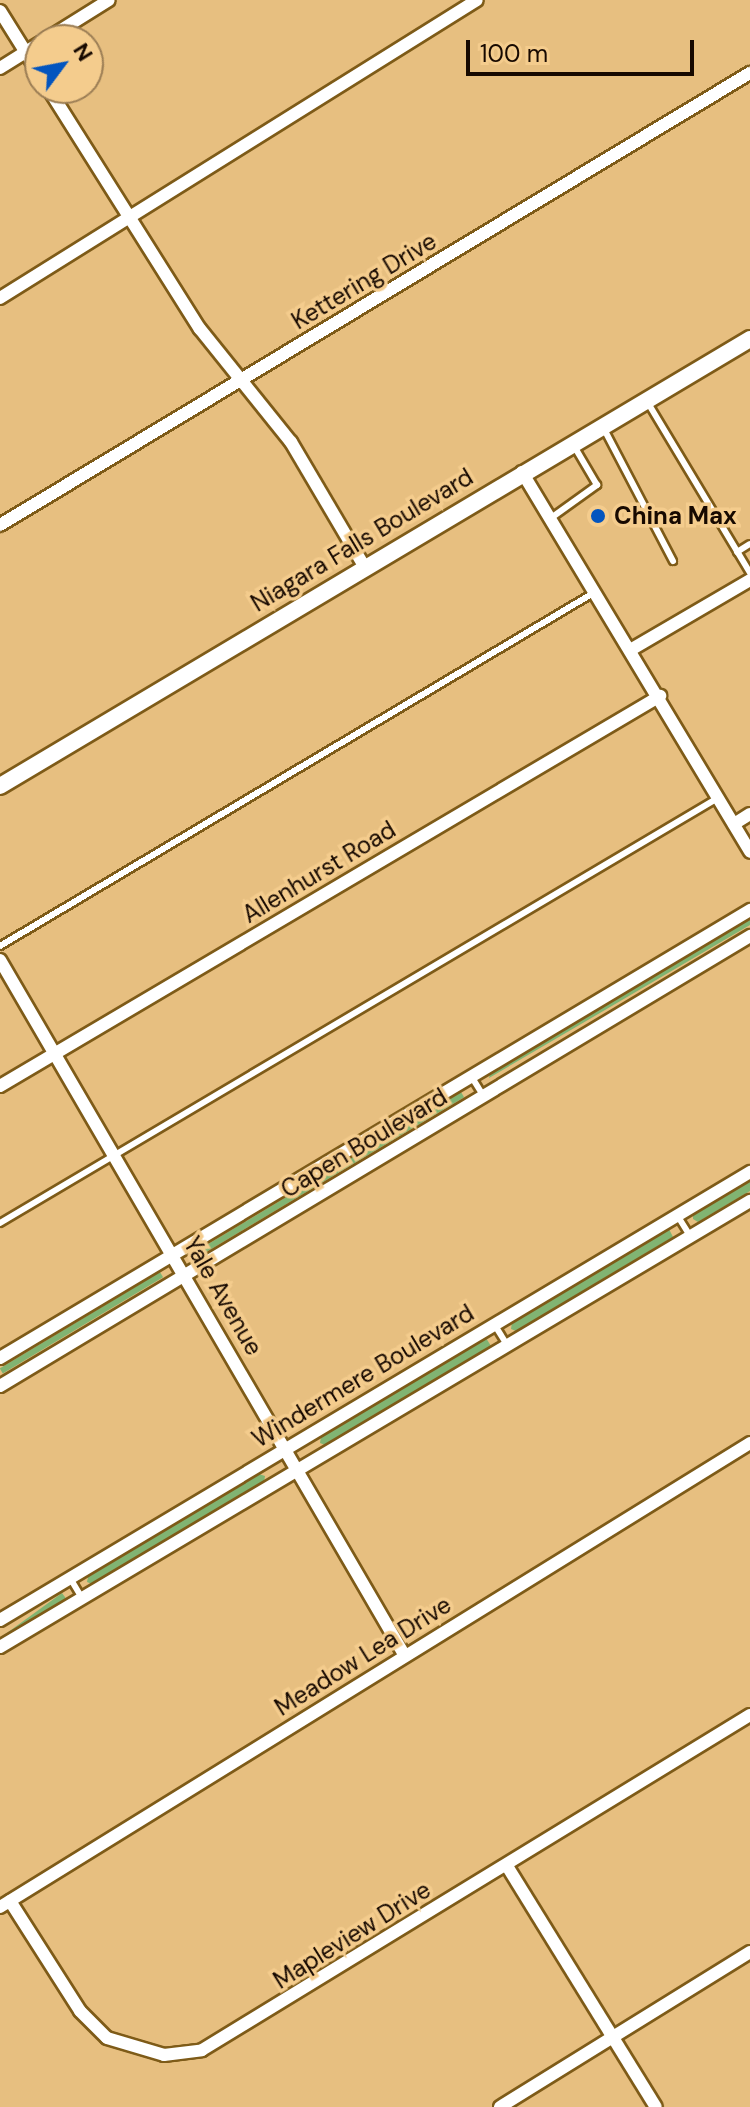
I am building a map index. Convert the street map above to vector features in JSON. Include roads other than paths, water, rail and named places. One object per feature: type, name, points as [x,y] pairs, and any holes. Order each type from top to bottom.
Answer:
[{"type":"main road","name":"Niagara Falls Boulevard","points":[[0,786],[364,566],[750,339]]},
{"type":"street","points":[[70,24],[109,0]]},
{"type":"street","points":[[0,298],[477,0]]},
{"type":"street","points":[[0,11],[24,50]]},
{"type":"street","points":[[0,68],[24,53]]},
{"type":"street","name":"Kettering Drive","points":[[0,525],[750,73]]},
{"type":"street","points":[[58,104],[200,329],[291,442],[364,566]]},
{"type":"street","points":[[522,472],[632,649],[750,852]]},
{"type":"street","points":[[632,649],[750,580]]},
{"type":"street","name":"Allenhurst Road","points":[[0,1086],[660,696]]},
{"type":"street","points":[[734,824],[750,814]]},
{"type":"street","name":"Capen Boulevard","points":[[0,1358],[750,910]]},
{"type":"street","name":"Capen Boulevard","points":[[0,1386],[750,936]]},
{"type":"street","name":"Yale Avenue","points":[[0,960],[174,1254],[405,1656]]},
{"type":"street","name":"Windermere Boulevard","points":[[0,1620],[750,1172]]},
{"type":"street","name":"Windermere Boulevard","points":[[0,1647],[750,1201]]},
{"type":"street","name":"Meadow Lea Drive","points":[[5,1904],[750,1443]]},
{"type":"street","name":"Mapleview Drive","points":[[5,1904],[92,2026],[123,2046],[183,2054],[220,2043],[750,1715]]},
{"type":"street","points":[[507,1866],[656,2107]]},
{"type":"street","points":[[500,2107],[750,1952]]},
{"type":"lane","points":[[646,400],[750,573]]},
{"type":"lane","points":[[602,425],[673,561]]},
{"type":"lane","points":[[551,518],[597,485],[572,443]]},
{"type":"lane","points":[[737,552],[750,544]]},
{"type":"lane","points":[[0,946],[596,591]]},
{"type":"lane","points":[[0,1223],[719,797]]},
{"type":"lane","points":[[471,1076],[484,1097]]},
{"type":"lane","points":[[677,1215],[690,1237]]},
{"type":"lane","points":[[494,1324],[507,1345]]},
{"type":"lane","points":[[70,1578],[82,1598]]},
{"type":"place","name":"China Max","points":[[598,516]]}]
